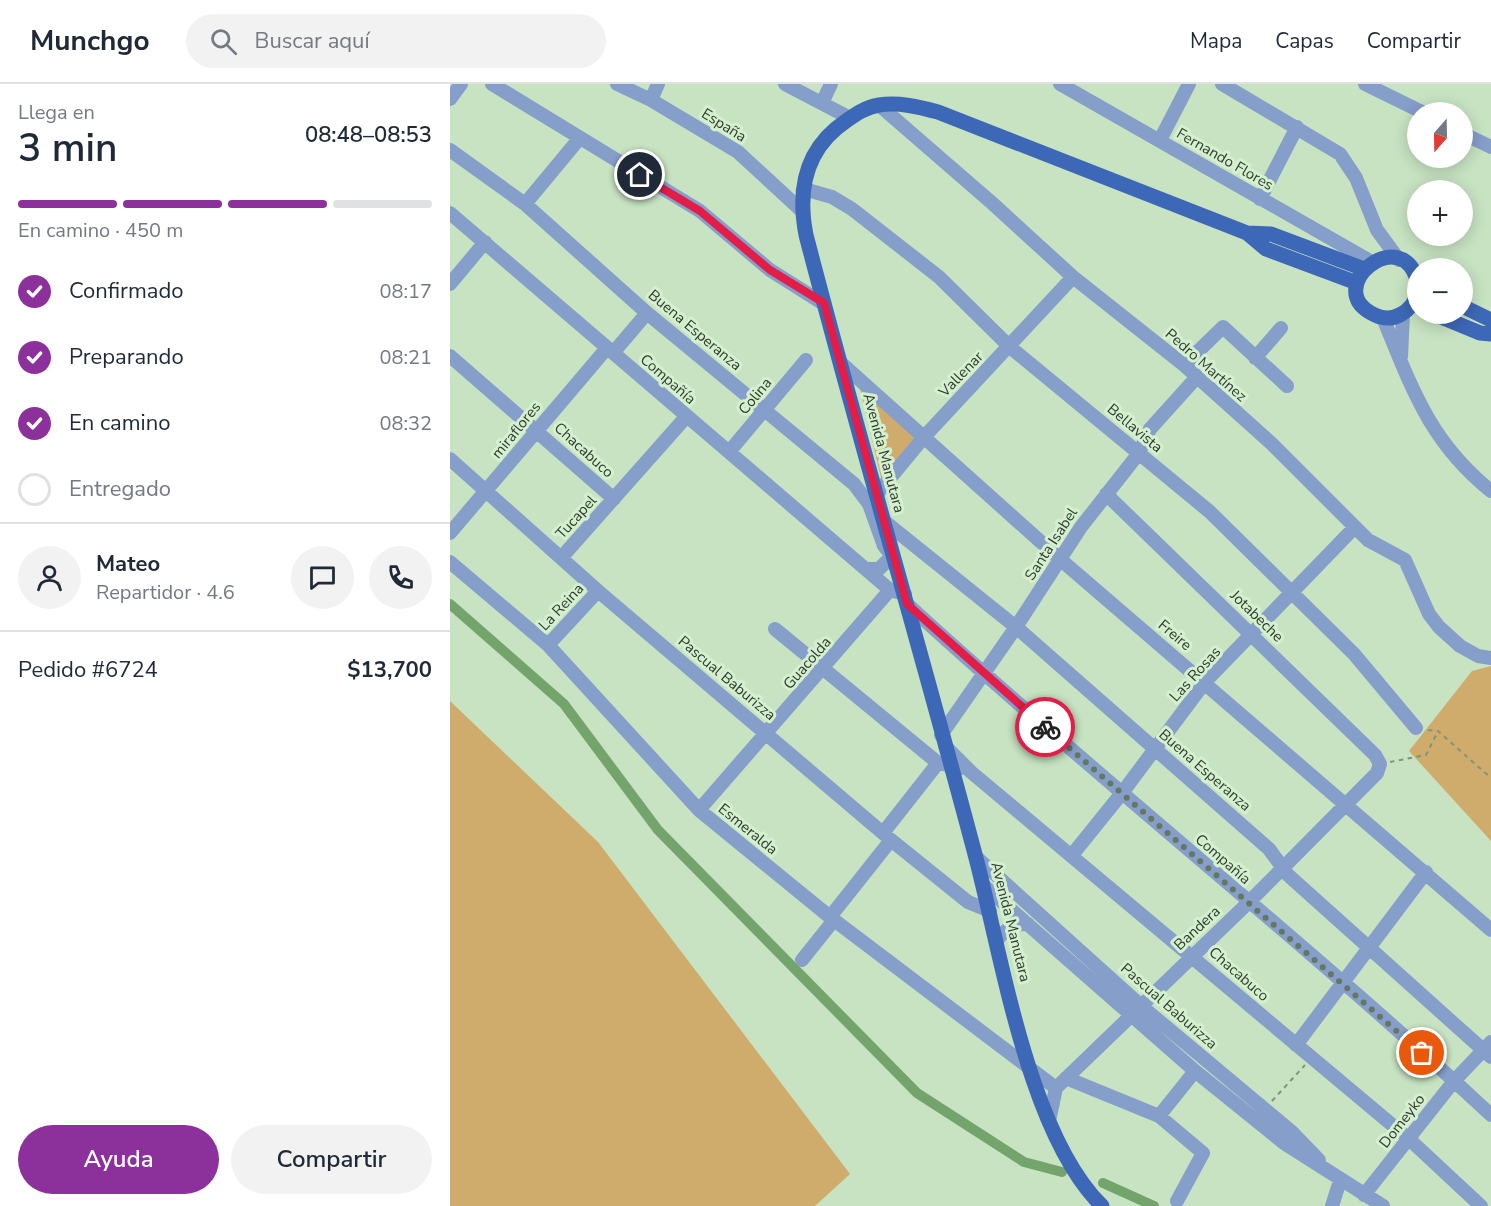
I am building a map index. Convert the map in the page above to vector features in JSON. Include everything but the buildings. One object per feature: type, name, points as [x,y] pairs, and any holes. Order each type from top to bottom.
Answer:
[{"type":"main road","name":"Avenida Manutara","points":[[1102,1206],[1082,1184],[1065,1157],[1029,1069],[976,857],[943,764],[943,741],[915,633],[901,596],[884,521],[824,303],[802,211],[804,189],[817,147],[828,132],[850,118],[879,105],[909,105],[938,112],[1247,233],[1271,234],[1368,268],[1398,260]]},
{"type":"main road","points":[[1398,260],[1407,265]]},
{"type":"main road","points":[[1368,268],[1361,303],[1370,313],[1383,318],[1407,308]]},
{"type":"main road","points":[[1473,311],[1491,320]]},
{"type":"main road","points":[[1458,324],[1480,333],[1491,334]]},
{"type":"street","points":[[450,99],[461,84]]},
{"type":"street","points":[[492,84],[700,211],[770,270],[824,303]]},
{"type":"street","name":"España","points":[[617,84],[651,100],[738,152],[802,211]]},
{"type":"street","points":[[651,100],[658,84]]},
{"type":"street","points":[[785,84],[850,118]]},
{"type":"street","points":[[822,104],[831,84]]},
{"type":"street","points":[[1160,140],[1189,84]]},
{"type":"street","points":[[1222,84],[1340,153],[1356,178],[1377,230],[1398,260]]},
{"type":"street","points":[[1365,84],[1407,105]]},
{"type":"street","name":"Fernando Flores","points":[[1064,85],[1260,199],[1368,268]]},
{"type":"street","name":"Pedro Martínez","points":[[879,105],[1073,277],[1184,366],[1272,444],[1368,540],[1405,560],[1429,614],[1449,637],[1478,656],[1491,658]]},
{"type":"street","points":[[1260,199],[1297,127]]},
{"type":"street","points":[[1473,138],[1491,147]]},
{"type":"street","points":[[525,204],[579,139]]},
{"type":"street","name":"Buena Esperanza","points":[[450,150],[525,204],[647,313],[854,484],[869,504],[884,546],[892,556]]},
{"type":"street","name":"Bellavista","points":[[804,189],[832,197],[852,209],[939,277],[1010,347],[1218,520],[1354,654],[1416,728]]},
{"type":"street","name":"Compañía","points":[[450,213],[686,417],[901,596],[983,675],[1342,982],[1491,1115]]},
{"type":"street","points":[[1368,268],[1377,230]]},
{"type":"street","points":[[450,284],[485,242]]},
{"type":"street","name":"Vallenar","points":[[876,495],[924,437],[1073,277]]},
{"type":"street","name":"miraflores","points":[[450,533],[488,492],[537,430],[647,313]]},
{"type":"street","points":[[1383,318],[1420,408],[1454,456],[1491,491]]},
{"type":"street","points":[[1401,362],[1409,324]]},
{"type":"street","points":[[1184,366],[1223,327],[1287,386]]},
{"type":"street","points":[[1255,358],[1281,328]]},
{"type":"street","name":"Chacabuco","points":[[450,356],[614,499]]},
{"type":"street","name":"Colina","points":[[729,452],[806,360]]},
{"type":"street","name":"Freire","points":[[841,363],[1061,560],[1205,682],[1344,806],[1426,872],[1491,930]]},
{"type":"street","name":"Santa Isabel","points":[[943,741],[983,675],[1081,527],[1139,453],[1150,429],[1196,378]]},
{"type":"street","name":"Tucapel","points":[[561,558],[686,417]]},
{"type":"street","name":"Pascual Baburizza","points":[[450,459],[597,591],[887,837],[968,902],[990,911]]},
{"type":"street","name":"Jotabeche","points":[[1106,494],[1375,755],[1380,765]]},
{"type":"street","name":"Buena Esperanza","points":[[884,521],[1016,627],[1269,849],[1293,880],[1488,1050]]},
{"type":"street","name":"Las Rosas","points":[[1072,855],[1122,793],[1205,682],[1253,635],[1355,527]]},
{"type":"street","points":[[866,569],[879,569],[892,556]]},
{"type":"street","name":"Esmeralda","points":[[450,562],[548,645],[699,810],[832,918],[1029,1069],[1061,1083],[1160,1116],[1203,1153],[1177,1201]]},
{"type":"street","name":"La Reina","points":[[548,645],[597,591]]},
{"type":"street","name":"Guacolda","points":[[699,810],[824,670],[901,596]]},
{"type":"street","points":[[915,633],[922,628],[933,628]]},
{"type":"street","name":"Chacabuco","points":[[774,629],[943,764],[971,772]]},
{"type":"street","name":"Chacabuco","points":[[943,741],[971,772],[1409,1139],[1482,1206]]},
{"type":"street","points":[[802,960],[887,837],[943,764]]},
{"type":"street","name":"Bandera","points":[[1061,1083],[1248,903],[1282,866],[1377,773],[1380,765]]},
{"type":"street","name":"Pascual Baburizza","points":[[976,857],[1136,1010],[1195,1071],[1284,1143],[1340,1181],[1383,1206]]},
{"type":"street","points":[[1296,1045],[1426,872]]},
{"type":"street","name":"Pascual Baburizza","points":[[983,885],[1028,924],[1292,1132],[1340,1181]]},
{"type":"street","points":[[997,940],[1007,928],[1028,924]]},
{"type":"street","name":"Domeyko","points":[[1364,1195],[1454,1081],[1488,1050]]},
{"type":"street","points":[[1160,1116],[1195,1071]]},
{"type":"street","points":[[1049,1121],[1061,1083]]},
{"type":"street","points":[[1332,1206],[1340,1181]]},
{"type":"path","points":[[1416,728],[1438,731],[1491,778]]},
{"type":"path","points":[[1380,765],[1426,755],[1438,731]]},
{"type":"path","points":[[1264,1109],[1311,1058]]},
{"type":"shaded area","points":[[859,384],[920,441],[882,482]]},
{"type":"shaded area","points":[[1491,666],[1491,841],[1409,751],[1472,671]]},
{"type":"shaded area","points":[[450,701],[598,842],[850,1174],[815,1206],[450,1206]]},
{"type":"waterway","points":[[450,604],[564,704],[658,830],[917,1093],[1024,1162],[1062,1172]]},
{"type":"waterway","points":[[1103,1183],[1154,1206]]},
{"type":"way so far","points":[[1045,727],[1422,1053]]},
{"type":"route","points":[[640,175],[700,211],[770,270],[824,303],[907,604],[983,675],[1045,727]]}]
